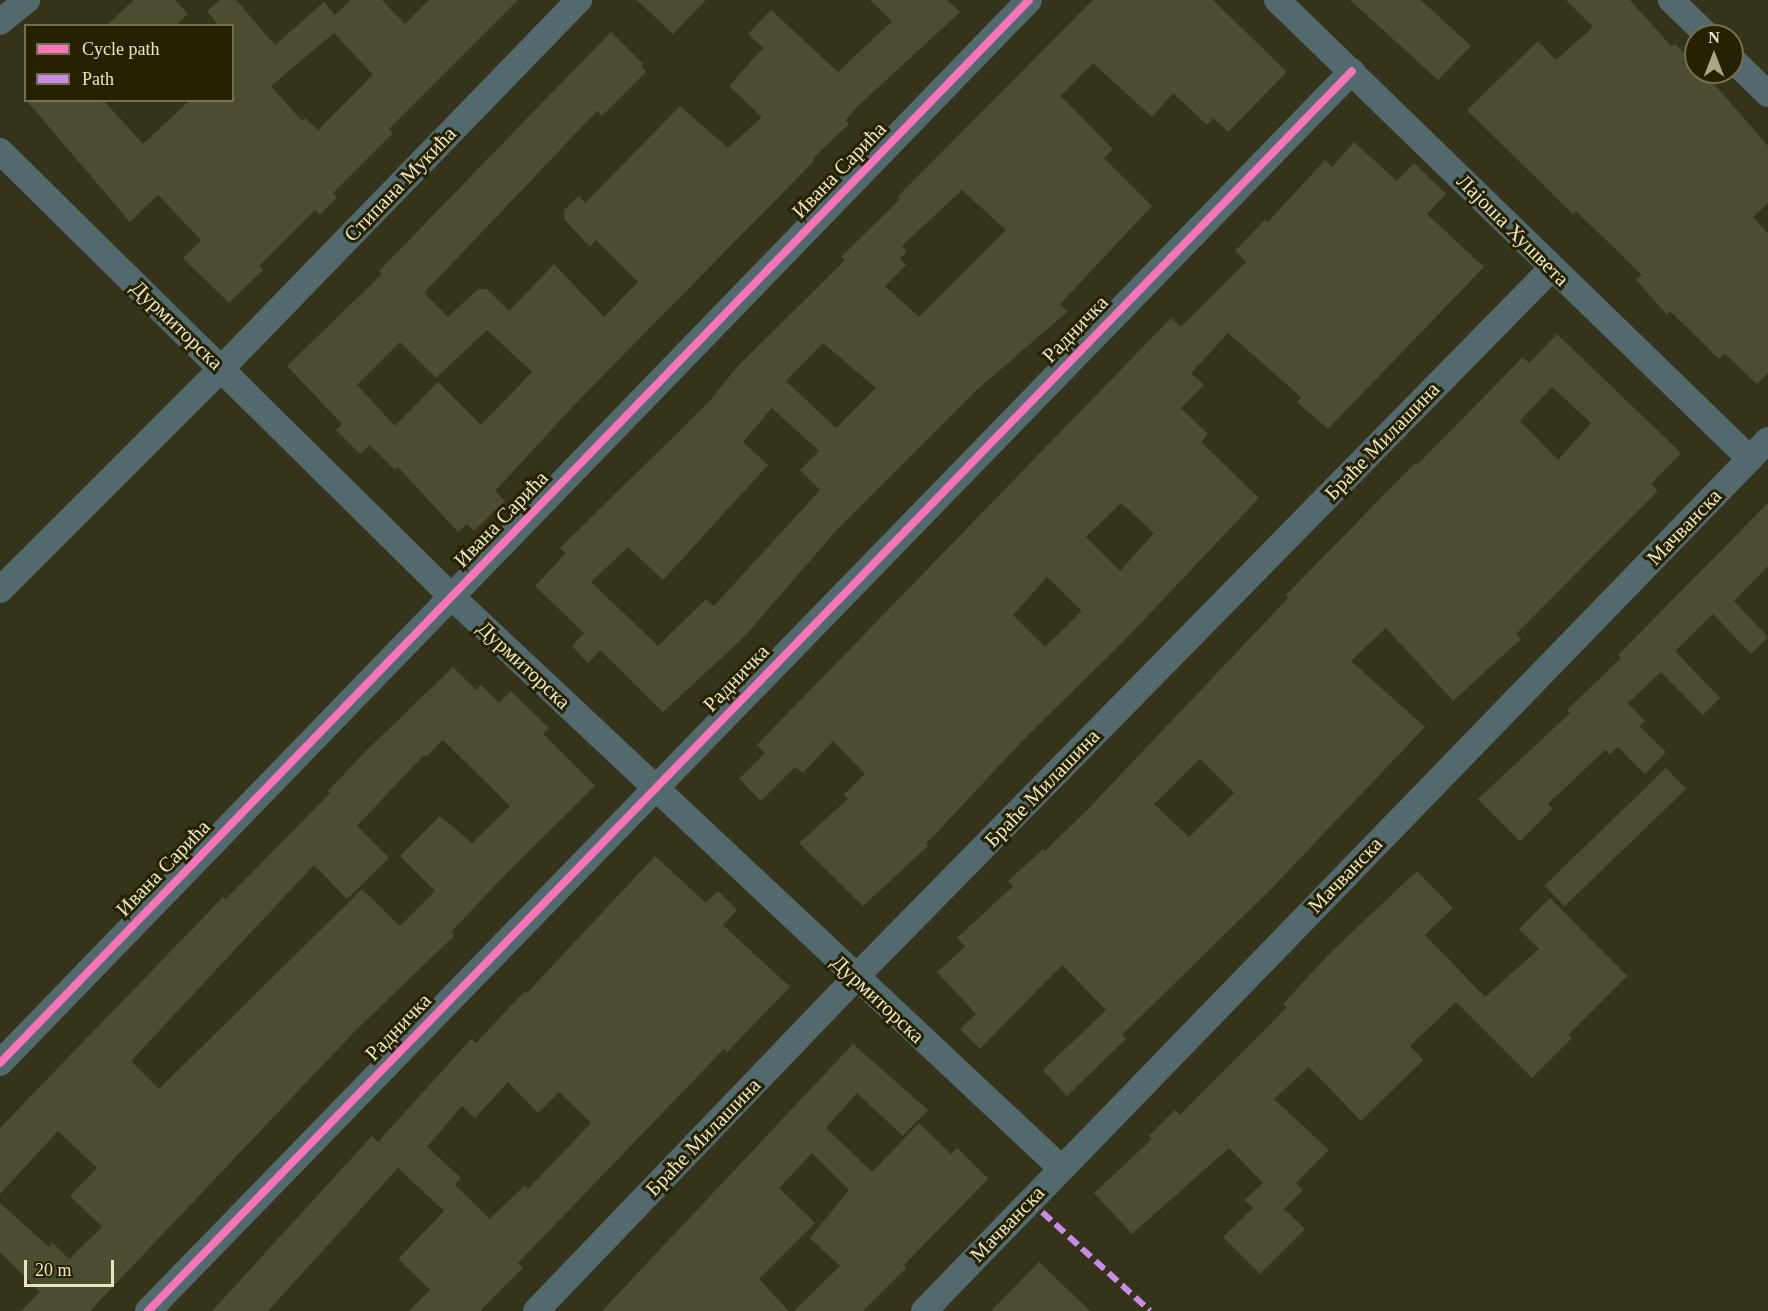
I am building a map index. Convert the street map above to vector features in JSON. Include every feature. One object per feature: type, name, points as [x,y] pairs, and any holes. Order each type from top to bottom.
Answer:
[{"type":"street","points":[[0,22],[27,0]]},
{"type":"street","name":"Стипана Мукића","points":[[0,590],[222,368],[579,0]]},
{"type":"street","name":"Ивана Сарића","points":[[0,1064],[1029,0]]},
{"type":"street","name":"Лајоша Хушвета","points":[[1277,0],[1352,71],[1551,269],[1750,459]]},
{"type":"street","points":[[1671,0],[1696,24]]},
{"type":"street","name":"Радничка","points":[[148,1311],[1352,71]]},
{"type":"street","points":[[1744,71],[1768,94]]},
{"type":"street","name":"Дурмиторска","points":[[0,151],[451,596],[855,978],[1060,1167]]},
{"type":"street","name":"Браће Милашина","points":[[536,1311],[855,978],[1551,269]]},
{"type":"street","name":"Мачванска","points":[[924,1311],[1060,1167],[1768,440]]},
{"type":"building","points":[[134,0],[175,0],[188,14],[177,24],[108,24]]},
{"type":"building","points":[[220,0],[236,0],[275,45],[324,2],[335,15],[351,0],[382,0],[405,24],[429,0],[518,0],[389,129],[393,133],[333,193],[337,197],[320,215],[315,210],[259,266],[263,270],[229,303],[183,258],[201,240],[158,195],[130,222],[28,102],[105,102],[143,144],[188,102],[234,102],[234,24],[217,24],[207,11]],"holes":[[[334,33],[373,75],[318,130],[305,118],[302,121],[271,86]]]},
{"type":"building","points":[[637,0],[706,0],[673,34]]},
{"type":"building","points":[[870,0],[947,0],[960,12],[856,108],[846,120],[849,124],[813,158],[815,160],[577,402],[495,491],[505,501],[474,531],[467,524],[458,532],[398,467],[395,470],[370,445],[360,454],[336,430],[342,424],[287,366],[382,274],[379,271],[611,32],[643,64],[641,66],[646,72],[602,116],[597,111],[424,293],[448,317],[478,289],[487,289],[509,311],[554,264],[604,317],[638,282],[596,240],[590,247],[564,219],[564,210],[579,196],[585,203],[680,106],[728,148],[762,117],[729,86],[763,48],[748,34],[771,10],[838,72],[892,21]],"holes":[[[487,330],[532,372],[481,425],[438,382],[395,426],[357,385],[400,342],[436,378]]]},
{"type":"building","points":[[1093,0],[1213,0],[1287,72],[1228,132],[1213,118],[1207,125],[1173,93],[1152,117],[1093,63],[1061,96],[1113,149],[1104,158],[1152,206],[1060,304],[1067,312],[978,389],[835,532],[744,637],[663,712],[600,650],[588,663],[572,646],[584,633],[535,586],[566,553],[560,548],[710,401],[736,368],[845,260],[841,257],[900,199],[897,197]],"holes":[[[962,190],[1006,230],[919,317],[885,286],[906,265],[900,259],[907,251],[902,246]],[[823,343],[876,388],[836,428],[786,381]],[[772,408],[819,451],[800,470],[820,490],[714,606],[706,599],[658,646],[591,582],[628,547],[663,580],[768,465],[743,442]]]},
{"type":"building","points":[[1350,0],[1421,0],[1471,46],[1438,80]]},
{"type":"building","points":[[1566,0],[1630,0],[1672,47],[1675,44],[1684,53],[1684,84],[1714,84],[1768,146],[1768,203],[1753,217],[1768,233],[1768,373],[1757,384],[1725,354],[1719,359],[1670,311],[1667,315],[1636,280],[1642,275],[1576,211],[1573,214],[1467,110],[1538,41],[1556,60],[1593,27]]},
{"type":"building","points":[[1354,142],[1397,181],[1414,163],[1446,194],[1427,214],[1484,267],[1328,429],[1297,402],[1301,397],[1228,333],[1191,373],[1204,385],[1181,408],[1208,434],[1201,442],[1259,498],[1120,645],[1028,735],[926,844],[928,846],[863,906],[799,843],[848,799],[844,795],[865,774],[833,741],[803,773],[795,767],[761,801],[739,779],[765,753],[757,745],[1171,318],[1181,327],[1246,262],[1235,251],[1265,220],[1268,222],[1325,160],[1332,167]],"holes":[[[1121,503],[1154,533],[1120,571],[1086,537]],[[1047,577],[1082,611],[1045,647],[1013,615]]]},
{"type":"building","points":[[1557,334],[1681,453],[1651,484],[1658,491],[1516,634],[1521,639],[1453,701],[1386,628],[1351,661],[1425,727],[1272,888],[1122,1035],[1126,1039],[1067,1096],[1043,1070],[1106,1010],[1062,965],[980,1049],[960,1029],[976,1014],[937,972],[965,947],[957,938],[1013,886],[1008,881],[1043,849],[1045,851],[1089,808],[1288,598],[1286,595],[1415,463],[1417,465],[1523,357],[1529,363]],"holes":[[[1552,387],[1591,423],[1558,460],[1520,421]],[[1200,759],[1234,793],[1189,837],[1154,804]]]},
{"type":"building","points":[[1768,503],[1768,566],[1734,601],[1768,637],[1751,654],[1713,614],[1675,651],[1720,698],[1703,715],[1661,672],[1628,703],[1645,721],[1639,726],[1666,752],[1645,774],[1618,747],[1610,754],[1605,750],[1548,804],[1552,809],[1520,841],[1478,799],[1570,713],[1567,710],[1621,658],[1618,655]]},
{"type":"building","points":[[453,667],[476,690],[481,685],[499,703],[511,691],[549,728],[543,734],[595,786],[505,875],[451,932],[454,936],[355,1031],[90,1311],[21,1311],[40,1292],[0,1252],[0,1203],[49,1247],[53,1243],[69,1259],[102,1227],[70,1196],[97,1168],[58,1131],[0,1194],[0,1128],[223,897],[226,899],[330,793],[328,791]],"holes":[[[443,740],[510,806],[472,843],[440,816],[400,856],[435,891],[400,926],[362,889],[159,1089],[131,1061],[314,865],[347,899],[389,858],[357,826],[424,755],[426,757]]]},
{"type":"building","points":[[1666,768],[1686,789],[1565,906],[1544,885]]},
{"type":"building","points":[[655,856],[706,903],[718,891],[737,910],[723,925],[790,987],[727,1052],[724,1049],[518,1263],[523,1268],[480,1311],[409,1311],[430,1290],[398,1259],[444,1211],[398,1168],[268,1311],[212,1311],[372,1136],[378,1142],[471,1039],[476,1043],[525,991],[527,993]],"holes":[[[508,1082],[538,1113],[559,1092],[591,1123],[528,1189],[525,1185],[490,1219],[455,1185],[461,1178],[427,1147],[462,1106],[475,1118]]]},
{"type":"building","points":[[1417,871],[1453,908],[1425,935],[1485,997],[1539,949],[1519,929],[1550,898],[1627,976],[1568,1035],[1572,1038],[1532,1078],[1456,1002],[1410,1046],[1423,1060],[1361,1121],[1309,1067],[1274,1099],[1329,1150],[1296,1183],[1303,1190],[1284,1209],[1305,1229],[1260,1274],[1223,1237],[1253,1208],[1245,1200],[1263,1183],[1229,1148],[1132,1234],[1094,1193],[1152,1139],[1149,1136],[1175,1110],[1180,1115],[1287,1007],[1283,1004],[1330,953]]},
{"type":"building","points":[[853,1044],[928,1110],[903,1136],[857,1093],[826,1128],[872,1172],[919,1123],[951,1154],[957,1148],[988,1179],[904,1265],[906,1268],[863,1311],[794,1311],[840,1266],[810,1238],[849,1190],[812,1153],[779,1188],[815,1223],[759,1279],[789,1311],[602,1311]]},
{"type":"building","points":[[1039,1262],[1090,1311],[991,1311]]},
{"type":"marked path","points":[[1029,1200],[1150,1311]]},
{"type":"cycle path","points":[[0,1063],[1029,0]]},
{"type":"cycle path","points":[[148,1311],[1352,71]]}]
